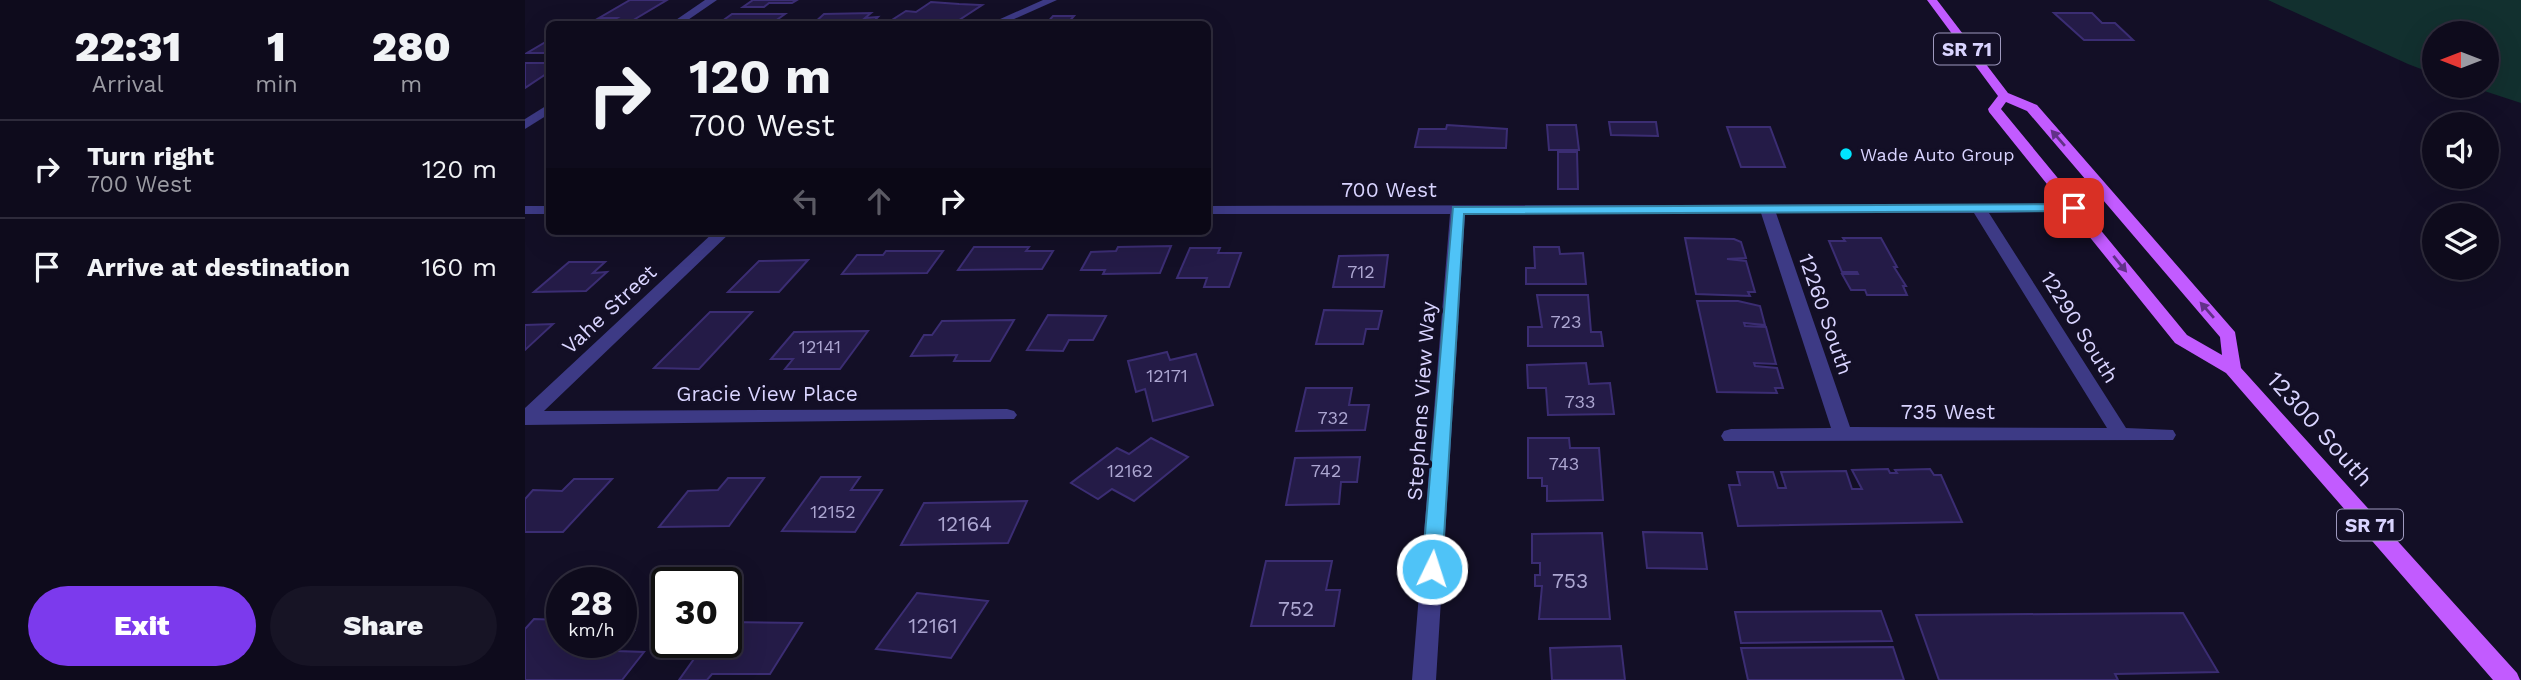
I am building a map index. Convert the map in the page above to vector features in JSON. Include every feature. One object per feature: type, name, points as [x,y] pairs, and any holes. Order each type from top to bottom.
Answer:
[{"type":"main road","name":"SR 71","points":[[1932,0],[2004,96],[2032,108],[2229,335],[2232,369]]},
{"type":"main road","name":"12300 South","points":[[2004,96],[1994,109],[2181,339],[2232,369],[2508,680]]},
{"type":"street","points":[[680,21],[712,0]]},
{"type":"street","points":[[1002,21],[1052,0]]},
{"type":"street","points":[[525,126],[546,110]]},
{"type":"street","points":[[525,126],[546,127]]},
{"type":"street","name":"700 West","points":[[1211,210],[2074,208]]},
{"type":"street","name":"Stephens View Way","points":[[1424,680],[1458,209]]},
{"type":"street","name":"12260 South","points":[[1766,209],[1843,433]]},
{"type":"street","name":"12290 South","points":[[1979,209],[2120,434]]},
{"type":"street","points":[[525,210],[546,210]]},
{"type":"street","name":"Vahe Street","points":[[526,418],[720,235]]},
{"type":"street","name":"Gracie View Place","points":[[526,418],[1007,415]]},
{"type":"street","name":"735 West","points":[[1731,436],[1843,433],[2166,435]]},
{"type":"green space","points":[[2268,0],[2521,0],[2521,103],[2499,96],[2499,21],[2422,21],[2422,69]]},
{"type":"building","points":[[630,0],[667,0],[632,21],[599,18]]},
{"type":"building","points":[[753,0],[797,0],[792,3],[769,3],[764,7],[743,7]]},
{"type":"building","points":[[931,2],[982,5],[958,21],[892,20],[906,11],[916,12]]},
{"type":"building","points":[[871,13],[865,18],[878,17],[874,21],[816,21],[824,14]]},
{"type":"building","points":[[2054,13],[2092,13],[2102,23],[2115,23],[2133,40],[2084,40]]},
{"type":"building","points":[[732,14],[785,14],[775,21],[722,21]]},
{"type":"building","points":[[1053,16],[1074,16],[1070,21],[1049,21]]},
{"type":"building","points":[[546,42],[546,53],[527,53]]},
{"type":"building","points":[[525,63],[546,63],[546,74],[525,88]]},
{"type":"building","points":[[1609,122],[1656,122],[1658,136],[1611,135]]},
{"type":"building","points":[[1447,125],[1507,129],[1506,148],[1415,147],[1419,129],[1446,129]]},
{"type":"building","points":[[1547,125],[1576,125],[1579,150],[1549,150]]},
{"type":"building","points":[[1727,127],[1770,127],[1785,167],[1741,167]]},
{"type":"building","points":[[1558,152],[1577,152],[1578,189],[1558,189]]},
{"type":"building","points":[[1685,238],[1734,239],[1741,242],[1746,258],[1727,259],[1746,261],[1755,292],[1748,292],[1750,296],[1696,294]]},
{"type":"building","points":[[1843,238],[1881,238],[1906,286],[1903,286],[1907,295],[1867,295],[1865,290],[1851,290],[1842,274],[1858,274],[1842,272],[1829,241],[1845,241]]},
{"type":"building","points":[[1171,246],[1160,273],[1103,274],[1105,270],[1081,270],[1091,252],[1116,251],[1118,247]]},
{"type":"building","points":[[974,247],[1029,247],[1026,251],[1053,251],[1042,269],[958,270]]},
{"type":"building","points":[[1534,247],[1559,247],[1560,254],[1583,253],[1586,284],[1526,284],[1526,268],[1535,268]]},
{"type":"building","points":[[1190,248],[1220,248],[1218,253],[1241,253],[1229,287],[1204,287],[1207,278],[1177,278]]},
{"type":"building","points":[[886,251],[943,251],[927,273],[842,274],[857,255],[883,255]]},
{"type":"building","points":[[1388,255],[1384,287],[1333,287],[1339,256]]},
{"type":"building","points":[[808,260],[779,292],[728,292],[759,261]]},
{"type":"building","points":[[569,262],[605,262],[593,273],[607,272],[586,291],[534,292]]},
{"type":"building","points":[[1537,295],[1588,295],[1591,332],[1601,332],[1603,346],[1528,346],[1528,327],[1542,327]]},
{"type":"building","points":[[1697,301],[1738,301],[1760,306],[1765,325],[1744,323],[1745,326],[1766,327],[1776,364],[1754,363],[1755,366],[1777,368],[1783,388],[1775,388],[1777,393],[1717,392]]},
{"type":"building","points":[[1324,310],[1382,311],[1378,329],[1366,329],[1363,344],[1316,344]]},
{"type":"building","points":[[710,312],[752,312],[699,369],[654,368]]},
{"type":"building","points":[[1048,315],[1106,316],[1093,340],[1069,340],[1063,351],[1027,350]]},
{"type":"building","points":[[1014,320],[990,361],[954,361],[957,355],[911,356],[924,335],[932,335],[942,321]]},
{"type":"building","points":[[553,324],[525,350],[525,325]]},
{"type":"building","points":[[868,331],[840,369],[785,369],[793,359],[771,359],[794,332]]},
{"type":"building","points":[[1167,352],[1170,360],[1196,354],[1213,405],[1153,421],[1145,389],[1136,392],[1128,361]]},
{"type":"building","points":[[1586,363],[1589,384],[1610,383],[1614,414],[1548,415],[1546,388],[1528,388],[1527,365]]},
{"type":"building","points":[[1306,388],[1352,388],[1349,405],[1369,405],[1365,430],[1296,431]]},
{"type":"building","points":[[1151,438],[1188,457],[1134,501],[1112,489],[1098,499],[1071,483],[1117,448],[1129,454]]},
{"type":"building","points":[[1528,438],[1569,438],[1570,448],[1599,448],[1603,500],[1547,501],[1547,486],[1542,486],[1542,478],[1528,478]]},
{"type":"building","points":[[1360,457],[1357,482],[1341,482],[1339,504],[1286,505],[1295,458]]},
{"type":"building","points":[[1888,469],[1890,473],[1897,473],[1895,470],[1930,469],[1934,475],[1941,475],[1962,522],[1738,526],[1729,485],[1740,485],[1737,472],[1773,472],[1778,488],[1786,488],[1781,472],[1846,471],[1852,489],[1862,489],[1852,470]]},
{"type":"building","points":[[821,477],[860,477],[851,490],[882,490],[855,532],[782,531]]},
{"type":"building","points":[[728,478],[764,478],[729,526],[659,527],[688,491],[718,490]]},
{"type":"building","points":[[574,479],[612,479],[563,532],[525,532],[525,499],[533,490],[562,491]]},
{"type":"building","points":[[1027,501],[1008,543],[901,545],[924,503]]},
{"type":"building","points":[[1643,532],[1702,533],[1707,569],[1647,568]]},
{"type":"building","points":[[1602,533],[1610,619],[1539,619],[1542,586],[1535,586],[1535,575],[1540,575],[1540,563],[1532,563],[1532,534]]},
{"type":"building","points":[[1266,561],[1332,561],[1326,590],[1340,590],[1334,626],[1251,626]]},
{"type":"building","points":[[917,593],[988,601],[951,658],[876,649]]},
{"type":"building","points":[[1881,611],[1892,641],[1741,643],[1735,612]]},
{"type":"building","points":[[2183,613],[2218,672],[2115,674],[2118,680],[1939,680],[1916,615]]},
{"type":"building","points":[[534,619],[546,619],[546,658],[637,658],[637,652],[644,652],[622,680],[525,680],[525,629]]},
{"type":"building","points":[[742,622],[802,623],[770,674],[712,674],[707,680],[679,680],[695,658],[742,658]]},
{"type":"building","points":[[1621,646],[1625,680],[1552,680],[1550,648]]},
{"type":"building","points":[[1893,647],[1904,680],[1748,680],[1741,648]]},
{"type":"place","name":"Wade Auto Group","points":[[1846,154]]},
{"type":"route","points":[[1432,569],[1458,209],[2074,208]]}]
